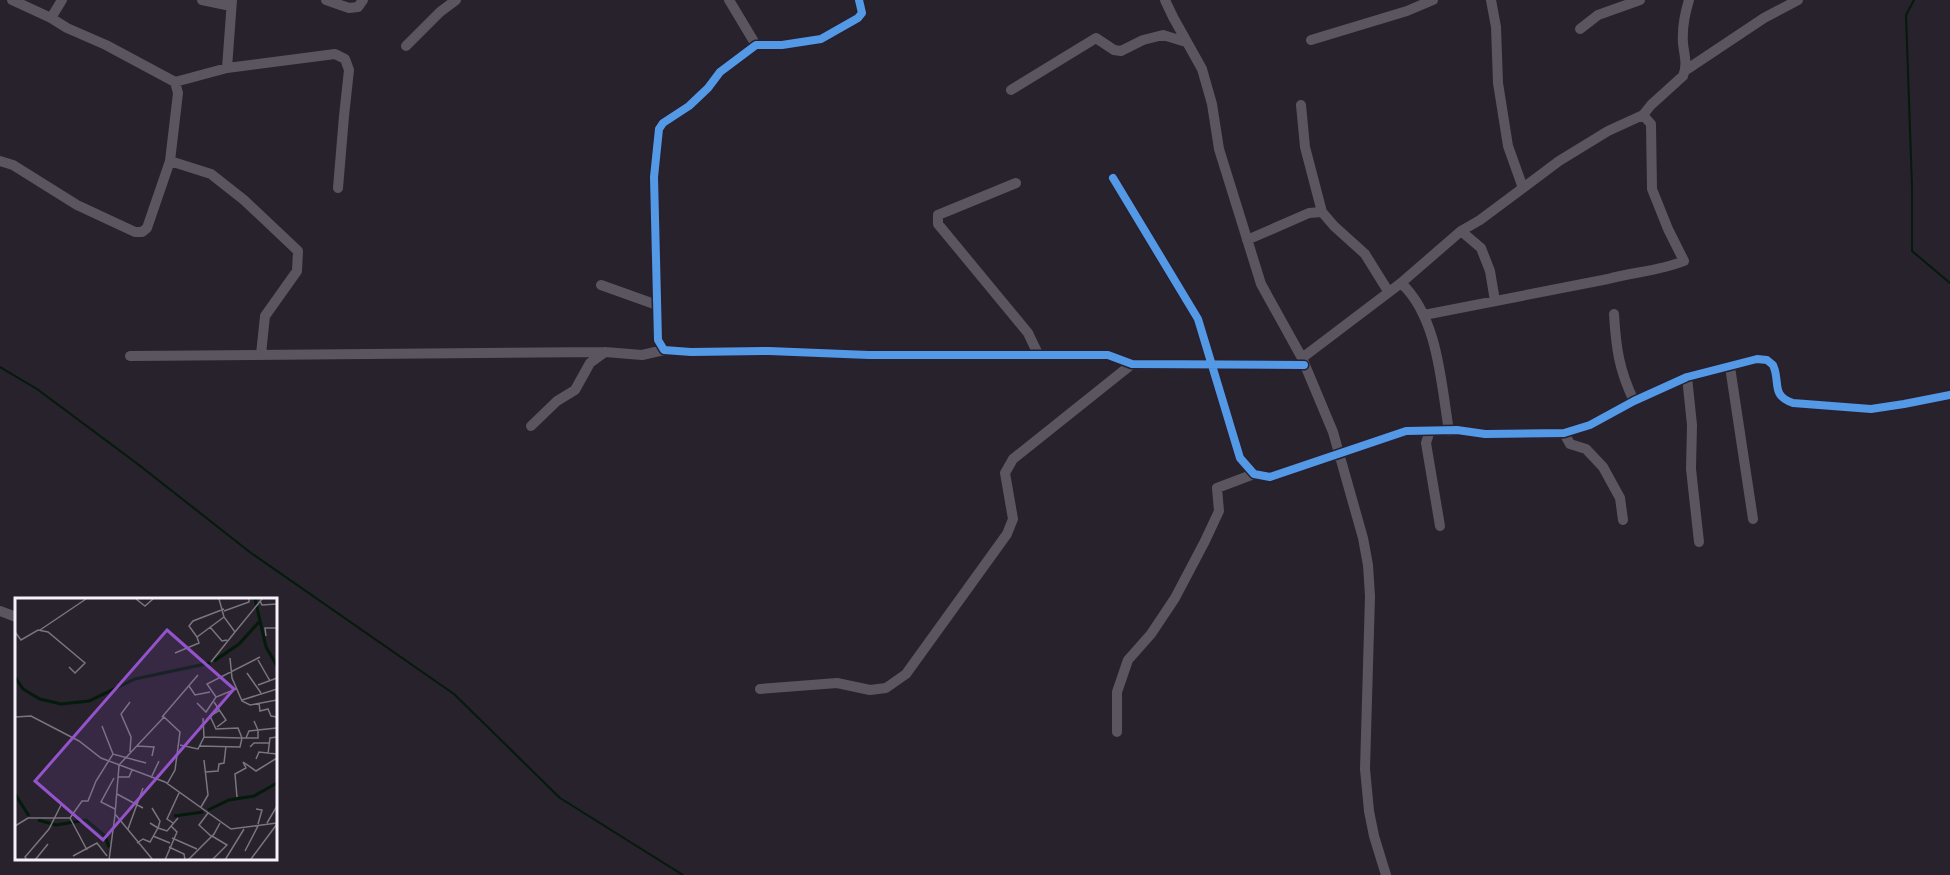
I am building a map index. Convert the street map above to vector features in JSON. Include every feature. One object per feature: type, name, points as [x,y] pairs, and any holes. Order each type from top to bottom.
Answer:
[{"type":"street","points":[[12,0],[176,82],[227,68],[335,54],[345,58],[350,70],[338,188]]},
{"type":"street","points":[[51,18],[62,0]]},
{"type":"street","points":[[202,0],[232,3],[227,68]]},
{"type":"street","points":[[326,0],[349,8],[358,7],[363,0]]},
{"type":"street","points":[[406,46],[440,12],[456,0]]},
{"type":"street","points":[[729,0],[756,45]]},
{"type":"street","points":[[664,350],[658,340],[654,177],[659,129],[663,123],[689,106],[708,88],[720,72],[756,45],[782,45],[821,39],[858,18],[862,13],[859,0]]},
{"type":"street","points":[[1165,0],[1202,69],[1212,104],[1220,149],[1261,284],[1303,361],[1333,432],[1363,538],[1368,565],[1370,628],[1365,768],[1369,811],[1386,875]]},
{"type":"street","points":[[1311,40],[1407,11],[1433,0]]},
{"type":"street","points":[[1491,0],[1496,27],[1498,83],[1508,146],[1522,188]]},
{"type":"street","points":[[1580,29],[1598,15],[1640,0]]},
{"type":"street","points":[[130,356],[605,352],[642,354],[664,350],[869,355],[1108,355],[1132,364],[1210,365],[1303,361],[1388,291],[1401,283],[1461,231],[1480,220],[1569,155],[1608,131],[1643,115],[1683,76],[1686,70],[1683,42],[1689,0]]},
{"type":"street","points":[[1686,70],[1764,18],[1798,0]]},
{"type":"street","points":[[1011,90],[1096,38],[1114,50],[1121,51],[1143,40],[1162,35],[1186,42]]},
{"type":"street","points":[[0,160],[13,165],[77,205],[135,232],[142,232],[147,228],[171,161],[178,93],[176,82]]},
{"type":"street","points":[[1301,105],[1305,147],[1322,212],[1365,254],[1388,291]]},
{"type":"street","points":[[1424,315],[1608,279],[1684,261],[1652,189],[1651,124],[1643,115]]},
{"type":"street","points":[[171,161],[211,174],[244,200],[298,251],[297,271],[265,316],[261,354]]},
{"type":"street","points":[[1113,178],[1198,319],[1210,365],[1240,458],[1254,474]]},
{"type":"street","points":[[1016,183],[938,215],[938,224],[1028,333],[1038,354]]},
{"type":"street","points":[[1247,240],[1309,213],[1322,212]]},
{"type":"street","points":[[1461,231],[1481,248],[1490,271],[1495,301]]},
{"type":"street","points":[[1401,283],[1424,315],[1435,346],[1449,431]]},
{"type":"street","points":[[601,285],[657,305]]},
{"type":"street","points":[[1614,314],[1616,351],[1634,401]]},
{"type":"street","points":[[531,426],[557,401],[575,390],[590,363],[605,352]]},
{"type":"street","points":[[1117,732],[1117,692],[1128,660],[1151,634],[1175,598],[1195,560],[1219,511],[1218,488],[1254,474],[1270,477],[1406,431],[1457,430],[1485,434],[1564,434],[1590,425],[1634,401],[1688,377],[1757,359],[1767,360],[1776,369],[1777,386],[1781,396],[1793,403],[1871,409],[1950,395]]},
{"type":"street","points":[[760,689],[837,683],[870,690],[886,688],[906,674],[1006,534],[1013,519],[1005,473],[1012,459],[1132,364]]},
{"type":"street","points":[[1730,367],[1753,519]]},
{"type":"street","points":[[1688,377],[1691,469],[1699,542]]},
{"type":"street","points":[[1430,430],[1426,443],[1440,526]]},
{"type":"street","points":[[1564,434],[1570,444],[1586,449],[1603,467],[1620,498],[1623,520]]},
{"type":"street","points":[[0,610],[15,617]]},
{"type":"waterway","points":[[1914,0],[1906,15],[1912,251],[1950,283]]},
{"type":"waterway","points":[[0,367],[37,389],[251,553],[454,694],[560,798],[683,875]]},
{"type":"cycle path","points":[[859,0],[862,13],[858,18],[821,39],[782,45],[756,45],[720,72],[708,88],[689,106],[663,123],[659,129],[654,177],[658,340],[664,350],[869,355],[1108,355],[1132,364],[1304,365]]},
{"type":"cycle path","points":[[1113,178],[1198,319],[1240,458],[1254,474],[1270,477],[1406,431],[1457,430],[1485,434],[1564,433],[1590,425],[1634,401],[1687,377],[1757,359],[1767,360],[1773,365],[1781,396],[1793,403],[1871,409],[1950,395]]}]
